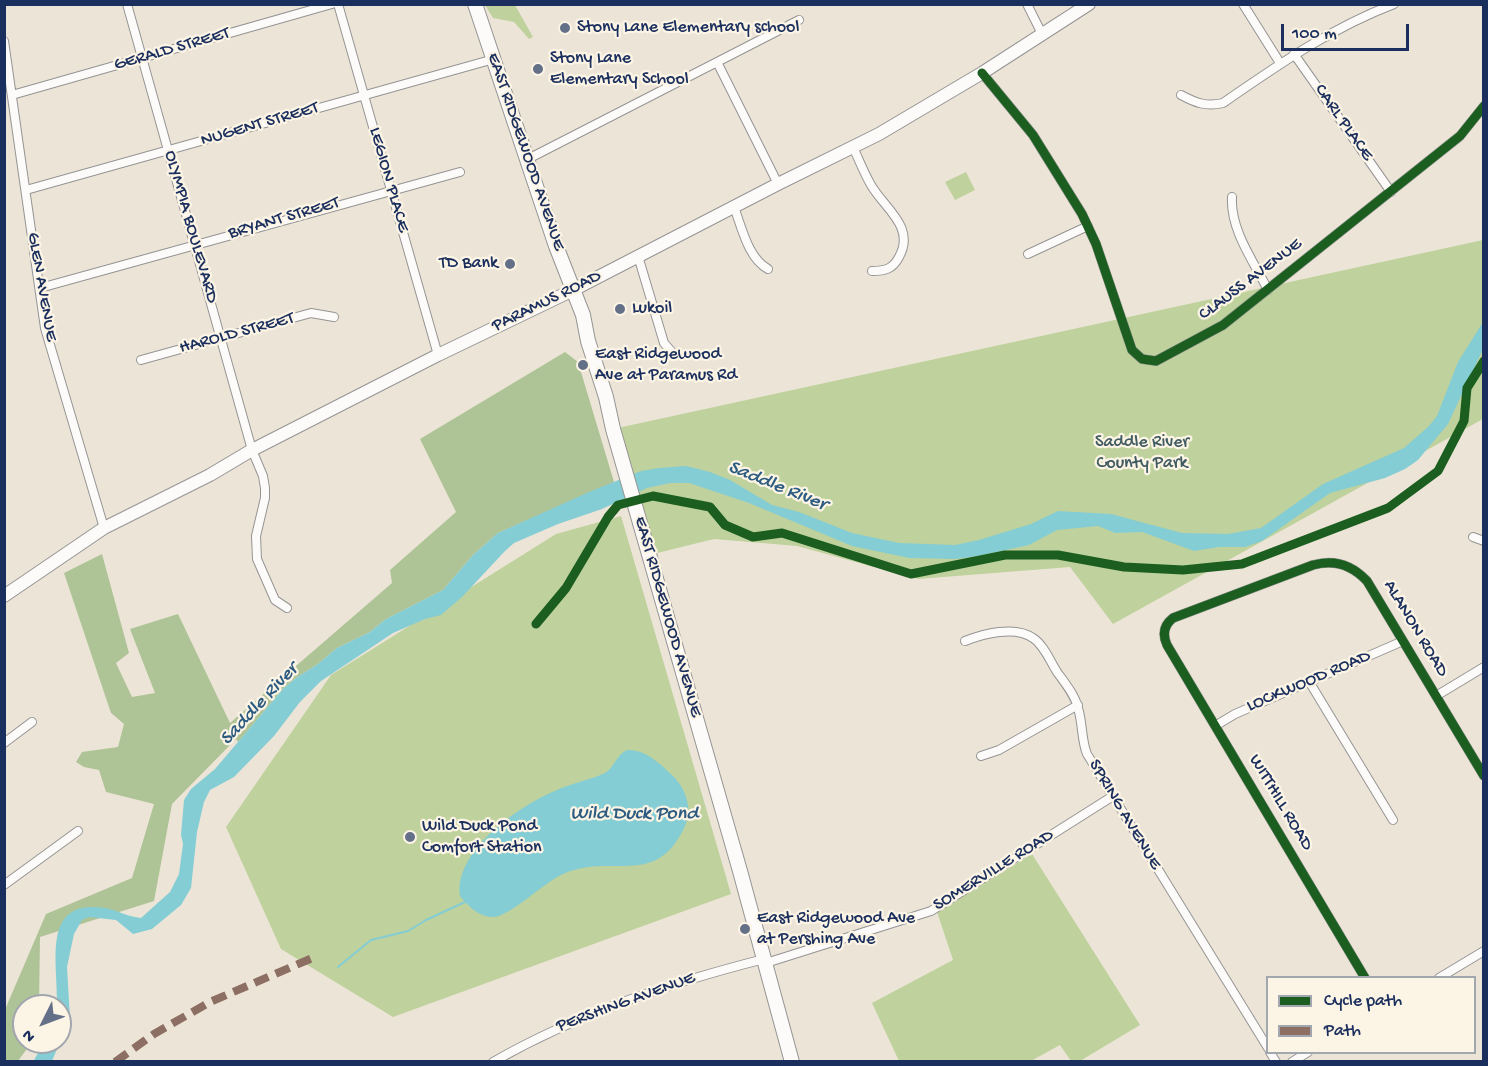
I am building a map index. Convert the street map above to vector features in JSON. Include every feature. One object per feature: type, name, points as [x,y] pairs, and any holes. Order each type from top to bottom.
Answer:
[{"type":"main road","name":"EAST RIDGEWOOD AVENUE","points":[[475,4],[556,246],[583,315],[588,341],[606,397],[636,512],[765,961],[790,1061]]},
{"type":"main road","name":"PARAMUS ROAD","points":[[4,596],[104,528],[210,476],[252,450],[438,355],[573,290],[898,123],[982,73],[1089,4]]},
{"type":"street","name":"OLYMPIA BOULEVARD","points":[[127,4],[252,450],[263,476],[266,498],[256,536],[257,559],[274,600],[287,608]]},
{"type":"street","name":"GERALD STREET","points":[[12,95],[332,4]]},
{"type":"street","name":"LEGION PLACE","points":[[338,4],[438,355]]},
{"type":"street","points":[[1027,4],[1042,34]]},
{"type":"street","points":[[1242,4],[1280,63]]},
{"type":"street","points":[[1181,95],[1209,106],[1223,103],[1294,54],[1343,26],[1394,4]]},
{"type":"street","points":[[528,159],[799,20]]},
{"type":"street","name":"GLEN AVENUE","points":[[4,41],[45,328],[104,528]]},
{"type":"street","name":"CARL PLACE","points":[[1294,54],[1391,192]]},
{"type":"street","name":"NUGENT STREET","points":[[26,190],[494,59]]},
{"type":"street","points":[[717,62],[778,184]]},
{"type":"street","name":"CLAUSS AVENUE","points":[[982,73],[1033,135],[1088,226],[1132,350],[1149,362],[1162,360],[1223,325],[1461,136],[1484,106]]},
{"type":"street","points":[[853,147],[871,185],[902,226],[901,253],[897,261],[891,268],[872,271]]},
{"type":"street","name":"BRYANT STREET","points":[[40,288],[460,172]]},
{"type":"street","points":[[1232,197],[1231,208],[1234,223],[1268,290]]},
{"type":"street","points":[[734,207],[754,256],[759,264],[768,269]]},
{"type":"street","points":[[1028,254],[1088,226]]},
{"type":"street","points":[[638,256],[664,344],[670,351]]},
{"type":"street","name":"HAROLD STREET","points":[[141,360],[311,313],[334,317]]},
{"type":"street","points":[[1473,537],[1484,541]]},
{"type":"street","name":"ALANON ROAD","points":[[1167,645],[1165,628],[1173,618],[1309,566],[1330,562],[1350,567],[1367,581],[1484,776]]},
{"type":"street","name":"SPRING AVENUE","points":[[965,641],[978,636],[1013,632],[1025,634],[1039,644],[1078,705],[1083,744],[1087,754],[1266,1045]]},
{"type":"street","name":"LOCKWOOD ROAD","points":[[1215,726],[1234,714],[1311,683],[1403,641]]},
{"type":"street","name":"WITTHILL ROAD","points":[[1167,645],[1364,976]]},
{"type":"street","points":[[1436,696],[1484,667]]},
{"type":"street","points":[[1311,683],[1393,820]]},
{"type":"street","points":[[981,756],[999,750],[1078,705]]},
{"type":"street","points":[[4,742],[32,722]]},
{"type":"street","name":"SOMERVILLE ROAD","points":[[765,961],[931,911],[1113,796]]},
{"type":"street","points":[[4,885],[78,831]]},
{"type":"street","points":[[1442,976],[1484,951]]},
{"type":"street","name":"PERSHING AVENUE","points":[[493,1062],[553,1030],[618,1003],[697,976],[765,961]]},
{"type":"street","points":[[1292,1062],[1306,1054]]},
{"type":"green space","points":[[485,5],[515,5],[533,37],[529,39],[514,22],[493,18]]},
{"type":"green space","points":[[966,172],[975,190],[955,200],[945,182]]},
{"type":"green space","name":"Saddle River County Park","points":[[1483,240],[1483,419],[1113,624],[1070,567],[918,579],[797,546],[714,539],[649,555],[613,429]]},
{"type":"green space","points":[[565,352],[578,362],[614,482],[498,533],[473,555],[443,590],[386,619],[370,632],[337,648],[283,689],[238,742],[236,739],[172,804],[154,901],[40,937],[39,994],[12,994],[12,1054],[23,1054],[18,1061],[5,1061],[4,1012],[46,914],[132,878],[154,804],[106,792],[99,770],[84,767],[76,762],[82,752],[118,747],[124,724],[111,713],[64,573],[102,554],[129,653],[116,663],[132,697],[155,693],[130,629],[178,614],[230,723],[392,583],[390,570],[456,512],[420,439]]},
{"type":"green space","points":[[621,516],[731,894],[393,1017],[281,949],[226,827],[331,675],[556,534]]},
{"type":"green space","points":[[1032,854],[1140,1025],[1080,1061],[1071,1061],[1060,1045],[1031,1061],[899,1061],[872,1003],[953,960],[937,912]]},
{"type":"water","points":[[1483,322],[1483,349],[1448,424],[1418,460],[1385,478],[1330,493],[1262,541],[1245,547],[1219,547],[1194,551],[1142,532],[1115,533],[1098,526],[1057,530],[1029,545],[978,556],[955,559],[909,558],[852,546],[749,503],[689,483],[670,483],[647,488],[602,509],[558,524],[514,543],[462,597],[441,615],[425,619],[393,633],[321,681],[300,702],[274,736],[234,777],[210,790],[204,802],[197,832],[191,888],[181,905],[152,929],[133,934],[116,920],[89,917],[82,920],[74,934],[67,967],[69,994],[57,994],[58,934],[63,922],[71,912],[85,908],[105,908],[141,918],[170,892],[179,874],[183,844],[181,835],[184,800],[191,789],[215,769],[283,689],[337,648],[370,632],[386,619],[443,590],[473,555],[498,533],[641,471],[686,466],[730,480],[772,505],[799,512],[852,533],[899,543],[955,545],[1031,524],[1058,511],[1111,514],[1182,533],[1228,534],[1261,528],[1323,484],[1404,448],[1429,426],[1437,416],[1458,362]]},
{"type":"water","name":"Wild Duck Pond","points":[[627,750],[634,750],[652,758],[673,776],[685,793],[688,806],[687,820],[673,846],[661,857],[647,864],[581,868],[563,874],[509,911],[494,917],[484,916],[467,904],[460,896],[461,879],[467,862],[492,831],[525,806],[542,797],[605,773]]},
{"type":"water","points":[[37,1054],[55,1054],[52,1061],[33,1062]]},
{"type":"waterway","points":[[338,967],[371,940],[408,931],[465,902]]},
{"type":"marked path","points":[[115,1062],[154,1034],[210,1002],[317,956]]},
{"type":"cycle path","points":[[982,73],[1033,135],[1082,214],[1096,244],[1132,350],[1142,359],[1156,361],[1223,325],[1460,136],[1484,106]]},
{"type":"cycle path","points":[[536,624],[566,588],[608,517],[618,505],[653,496],[710,507],[725,525],[753,537],[782,533],[911,574],[1005,555],[1058,555],[1124,567],[1183,570],[1242,564],[1388,508],[1438,471],[1464,421],[1467,388],[1484,361]]},
{"type":"cycle path","points":[[1364,976],[1167,645],[1164,633],[1168,624],[1173,618],[1313,565],[1335,563],[1349,567],[1367,581],[1484,776]]},
{"type":"place","name":"Stony Lane Elementary school","points":[[565,28]]},
{"type":"place","name":"Stony Lane Elementary School","points":[[538,69]]},
{"type":"place","name":"TD Bank","points":[[510,264]]},
{"type":"place","name":"Lukoil","points":[[620,309]]},
{"type":"place","name":"East Ridgewood Ave at Paramus Rd","points":[[583,365]]},
{"type":"place","name":"Wild Duck Pond Comfort Station","points":[[410,837]]},
{"type":"place","name":"East Ridgewood Ave at Pershing Ave","points":[[745,929]]},
{"type":"water label","name":"Saddle River","points":[[777,487]]},
{"type":"water label","name":"Saddle River","points":[[260,705]]}]
